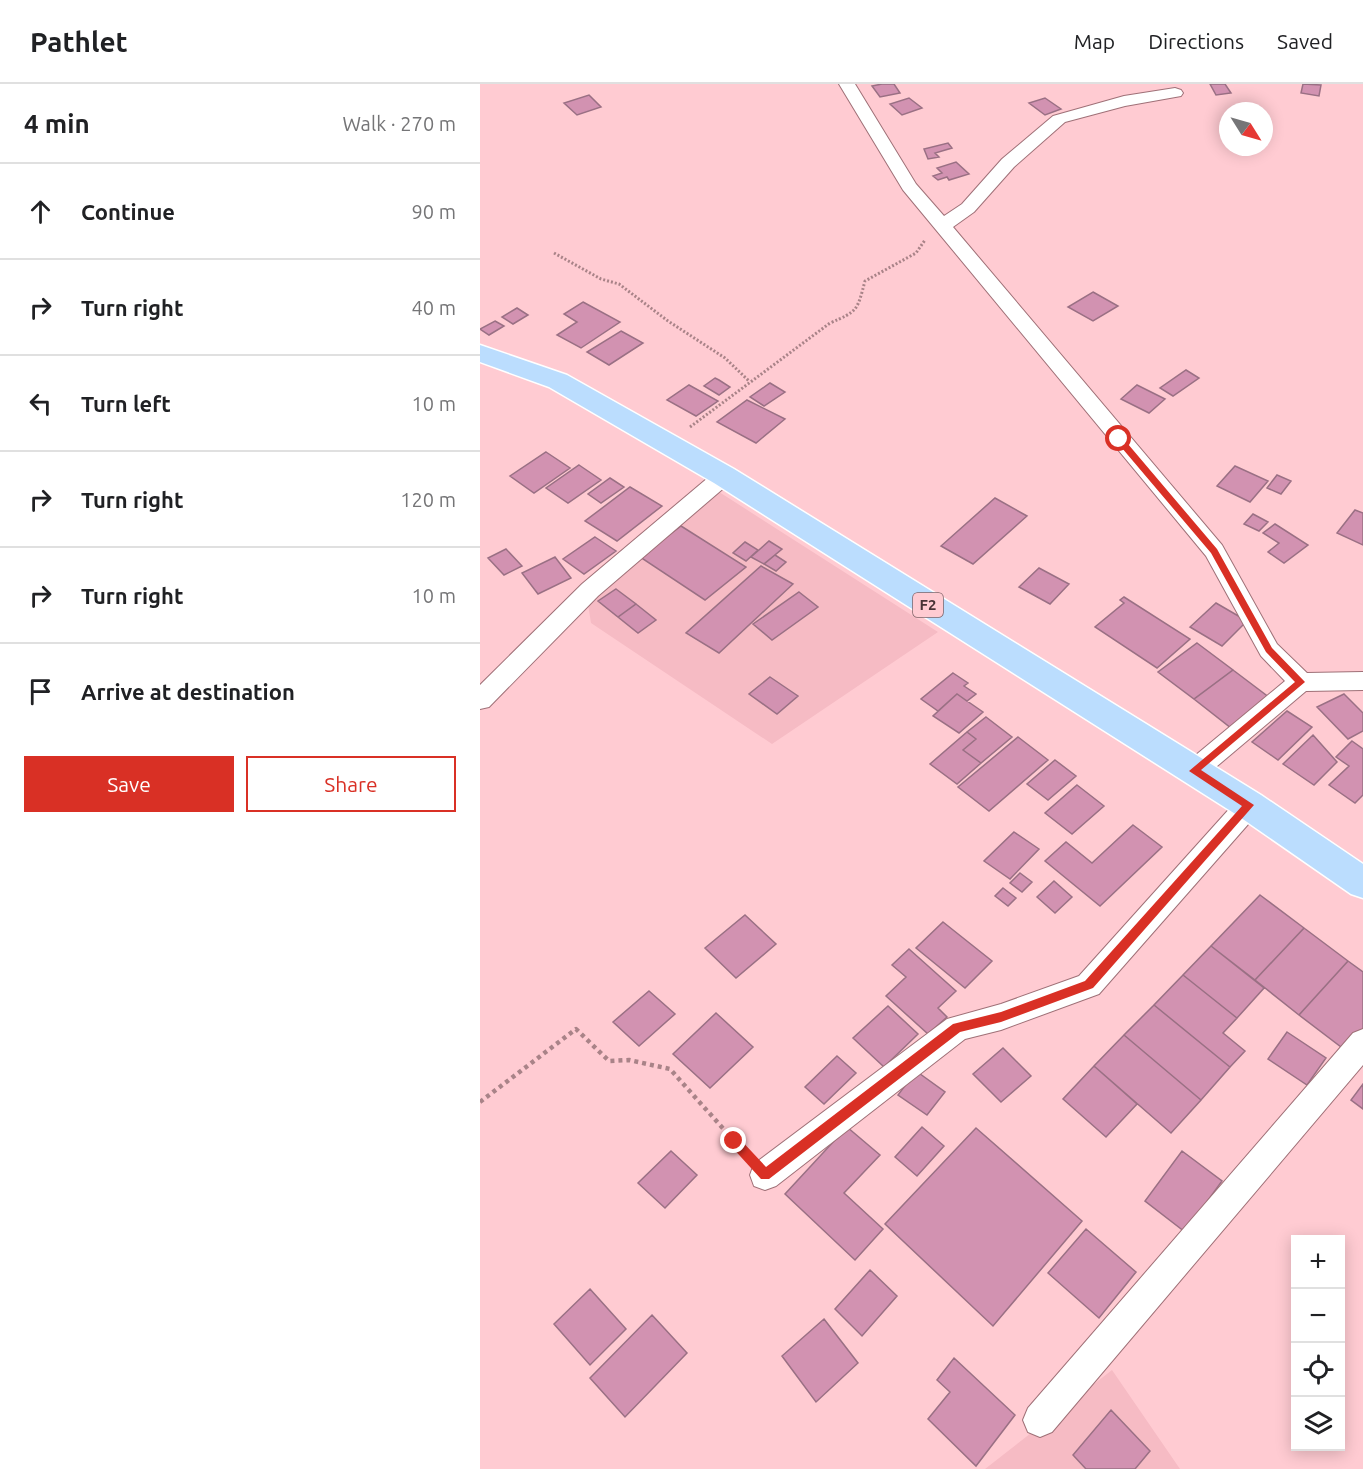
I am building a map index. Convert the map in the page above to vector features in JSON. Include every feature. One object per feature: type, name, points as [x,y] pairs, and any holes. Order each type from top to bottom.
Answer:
[{"type":"main road","name":"F2","points":[[480,353],[558,381],[723,476],[1249,805],[1363,883]]},
{"type":"street","points":[[847,84],[909,186],[1214,551],[1269,650],[1301,682]]},
{"type":"street","points":[[942,226],[968,208],[1008,163],[1059,119],[1124,101],[1147,91],[1175,93]]},
{"type":"street","points":[[480,700],[590,590],[723,476]]},
{"type":"street","points":[[1194,771],[1301,682],[1363,681]]},
{"type":"street","points":[[765,1175],[957,1028],[1001,1017],[1089,985],[1249,805]]},
{"type":"street","points":[[1040,1420],[1363,1043]]},
{"type":"path","points":[[668,445],[749,381],[830,323],[853,313],[859,304],[866,281],[916,253],[927,237],[942,226]]},
{"type":"path","points":[[554,253],[602,279],[619,284],[668,321],[725,358],[749,381]]},
{"type":"path","points":[[480,1102],[576,1029],[609,1061],[629,1060],[670,1069],[765,1175]]},
{"type":"shaded area","points":[[716,490],[938,632],[772,744],[591,623],[587,598]]},
{"type":"shaded area","points":[[1112,1370],[1180,1469],[985,1469]]},
{"type":"building","points":[[894,84],[900,93],[880,97],[872,86]]},
{"type":"building","points":[[1210,84],[1225,84],[1231,93],[1216,95]]},
{"type":"building","points":[[1303,84],[1321,85],[1319,96],[1301,93]]},
{"type":"building","points":[[589,95],[601,107],[577,115],[564,103]]},
{"type":"building","points":[[909,98],[922,108],[902,115],[890,104]]},
{"type":"building","points":[[1045,98],[1061,109],[1045,115],[1029,103]]},
{"type":"building","points":[[948,143],[952,148],[935,153],[939,157],[928,159],[924,149]]},
{"type":"building","points":[[956,162],[969,174],[949,180],[947,177],[938,180],[933,176],[942,173],[937,168]]},
{"type":"building","points":[[1093,292],[1118,306],[1093,321],[1068,307]]},
{"type":"building","points":[[583,302],[620,322],[581,348],[557,335],[577,322],[564,314]]},
{"type":"building","points":[[517,308],[528,315],[513,324],[502,317]]},
{"type":"building","points":[[495,321],[504,326],[489,335],[480,329]]},
{"type":"building","points":[[621,331],[643,343],[609,365],[587,352]]},
{"type":"building","points":[[1186,370],[1199,378],[1173,396],[1160,388]]},
{"type":"building","points":[[715,378],[730,387],[719,395],[704,386]]},
{"type":"building","points":[[770,383],[785,392],[764,406],[750,397]]},
{"type":"building","points":[[689,385],[718,401],[696,416],[667,400]]},
{"type":"building","points":[[1137,385],[1165,399],[1149,413],[1121,399]]},
{"type":"building","points":[[747,400],[785,419],[756,443],[717,422]]},
{"type":"building","points":[[546,452],[570,468],[534,493],[510,476]]},
{"type":"building","points":[[579,465],[601,480],[568,503],[546,488]]},
{"type":"building","points":[[1235,466],[1268,481],[1250,502],[1217,486]]},
{"type":"building","points":[[1277,475],[1291,481],[1281,494],[1267,488]]},
{"type":"building","points":[[610,478],[624,487],[601,503],[588,494]]},
{"type":"building","points":[[630,487],[662,506],[617,541],[585,521]]},
{"type":"building","points":[[995,498],[1027,516],[973,564],[941,546]]},
{"type":"building","points":[[1355,510],[1363,513],[1363,545],[1337,533]]},
{"type":"building","points":[[1253,514],[1268,522],[1259,531],[1244,524]]},
{"type":"building","points":[[1275,524],[1308,545],[1284,563],[1268,552],[1279,543],[1263,533]]},
{"type":"building","points":[[681,526],[746,567],[705,600],[640,557]]},
{"type":"building","points":[[595,537],[616,551],[584,574],[563,559]]},
{"type":"building","points":[[769,541],[782,549],[764,564],[751,557]]},
{"type":"building","points":[[745,542],[758,550],[746,561],[733,553]]},
{"type":"building","points":[[506,549],[522,566],[504,575],[488,558]]},
{"type":"building","points":[[775,555],[786,562],[776,571],[764,564]]},
{"type":"building","points":[[555,557],[571,578],[538,594],[522,573]]},
{"type":"building","points":[[761,566],[793,584],[719,653],[686,633]]},
{"type":"building","points":[[1039,568],[1069,584],[1050,604],[1019,587]]},
{"type":"building","points":[[616,589],[636,604],[618,617],[598,601]]},
{"type":"building","points":[[799,592],[818,607],[772,640],[753,624]]},
{"type":"building","points":[[1124,597],[1190,639],[1157,668],[1095,627],[1124,603],[1120,600]]},
{"type":"building","points":[[1216,603],[1247,621],[1222,646],[1190,627]]},
{"type":"building","points":[[636,604],[656,620],[638,633],[618,617]]},
{"type":"building","points":[[1197,643],[1233,670],[1194,699],[1158,672]]},
{"type":"building","points":[[1233,670],[1270,698],[1231,728],[1194,699]]},
{"type":"building","points":[[953,673],[968,683],[964,686],[976,694],[967,701],[957,694],[938,711],[921,699]]},
{"type":"building","points":[[770,677],[798,696],[777,714],[749,694]]},
{"type":"building","points":[[957,694],[983,712],[959,733],[933,716]]},
{"type":"building","points":[[1344,694],[1363,713],[1363,731],[1348,739],[1317,707]]},
{"type":"building","points":[[1287,711],[1312,727],[1278,760],[1252,742]]},
{"type":"building","points":[[986,717],[1012,737],[981,763],[963,750],[976,739],[967,732]]},
{"type":"building","points":[[967,732],[976,739],[963,750],[981,763],[957,784],[930,764]]},
{"type":"building","points":[[1313,735],[1337,762],[1314,785],[1283,764]]},
{"type":"building","points":[[1018,737],[1048,760],[989,811],[958,787]]},
{"type":"building","points":[[1352,741],[1363,749],[1363,795],[1355,803],[1329,785],[1349,766],[1336,757]]},
{"type":"building","points":[[1055,760],[1076,776],[1048,800],[1027,784]]},
{"type":"building","points":[[1077,785],[1104,806],[1072,834],[1045,813]]},
{"type":"building","points":[[1133,825],[1162,847],[1100,906],[1045,861],[1066,842],[1092,863]]},
{"type":"building","points":[[1014,832],[1039,849],[1010,879],[984,861]]},
{"type":"building","points":[[1020,873],[1032,882],[1022,892],[1010,883]]},
{"type":"building","points":[[1054,881],[1072,897],[1055,913],[1037,897]]},
{"type":"building","points":[[1003,888],[1016,898],[1008,906],[995,896]]},
{"type":"building","points":[[1260,895],[1304,928],[1255,980],[1211,946]]},
{"type":"building","points":[[745,915],[776,944],[736,978],[705,948]]},
{"type":"building","points":[[943,922],[992,961],[965,988],[916,948]]},
{"type":"building","points":[[1304,928],[1348,961],[1299,1015],[1255,980]]},
{"type":"building","points":[[1211,946],[1264,988],[1237,1018],[1183,975]]},
{"type":"building","points":[[909,949],[956,991],[938,1008],[947,1017],[928,1034],[886,996],[906,977],[892,965]]},
{"type":"building","points":[[1348,961],[1363,972],[1363,1029],[1345,1050],[1299,1015]]},
{"type":"building","points":[[1183,975],[1237,1018],[1223,1033],[1245,1051],[1230,1067],[1154,1005]]},
{"type":"building","points":[[649,991],[675,1014],[639,1046],[613,1022]]},
{"type":"building","points":[[1154,1005],[1230,1067],[1201,1100],[1124,1035]]},
{"type":"building","points":[[888,1006],[918,1034],[884,1067],[853,1038]]},
{"type":"building","points":[[716,1013],[753,1047],[710,1088],[673,1054]]},
{"type":"building","points":[[1287,1032],[1326,1058],[1307,1085],[1268,1059]]},
{"type":"building","points":[[1124,1035],[1201,1100],[1171,1133],[1094,1066]]},
{"type":"building","points":[[1003,1048],[1031,1076],[1001,1102],[973,1074]]},
{"type":"building","points":[[837,1056],[856,1073],[824,1104],[805,1087]]},
{"type":"building","points":[[1094,1066],[1137,1104],[1106,1137],[1063,1099]]},
{"type":"building","points":[[916,1071],[945,1092],[927,1115],[898,1095]]},
{"type":"building","points":[[1363,1084],[1363,1109],[1351,1100]]},
{"type":"building","points":[[847,1127],[880,1155],[844,1193],[883,1229],[855,1260],[785,1194]]},
{"type":"building","points":[[922,1127],[944,1146],[917,1176],[895,1157]]},
{"type":"building","points":[[976,1128],[1082,1221],[993,1326],[885,1224]]},
{"type":"building","points":[[671,1151],[697,1175],[665,1208],[638,1183]]},
{"type":"building","points":[[1182,1151],[1222,1181],[1185,1232],[1145,1201]]},
{"type":"building","points":[[1086,1229],[1136,1272],[1099,1318],[1048,1273]]},
{"type":"building","points":[[870,1270],[897,1296],[862,1336],[835,1309]]},
{"type":"building","points":[[590,1289],[626,1329],[590,1365],[554,1324]]},
{"type":"building","points":[[652,1315],[687,1353],[625,1417],[590,1378]]},
{"type":"building","points":[[824,1319],[858,1363],[816,1402],[782,1356]]},
{"type":"building","points":[[954,1358],[1015,1415],[976,1466],[928,1419],[950,1392],[937,1380]]},
{"type":"building","points":[[1111,1410],[1150,1451],[1135,1469],[1086,1469],[1073,1455]]},
{"type":"route","points":[[734,1141],[765,1175],[957,1028],[1001,1017],[1089,985],[1249,805],[1194,771],[1301,682],[1269,650],[1214,551],[1119,439]]}]
